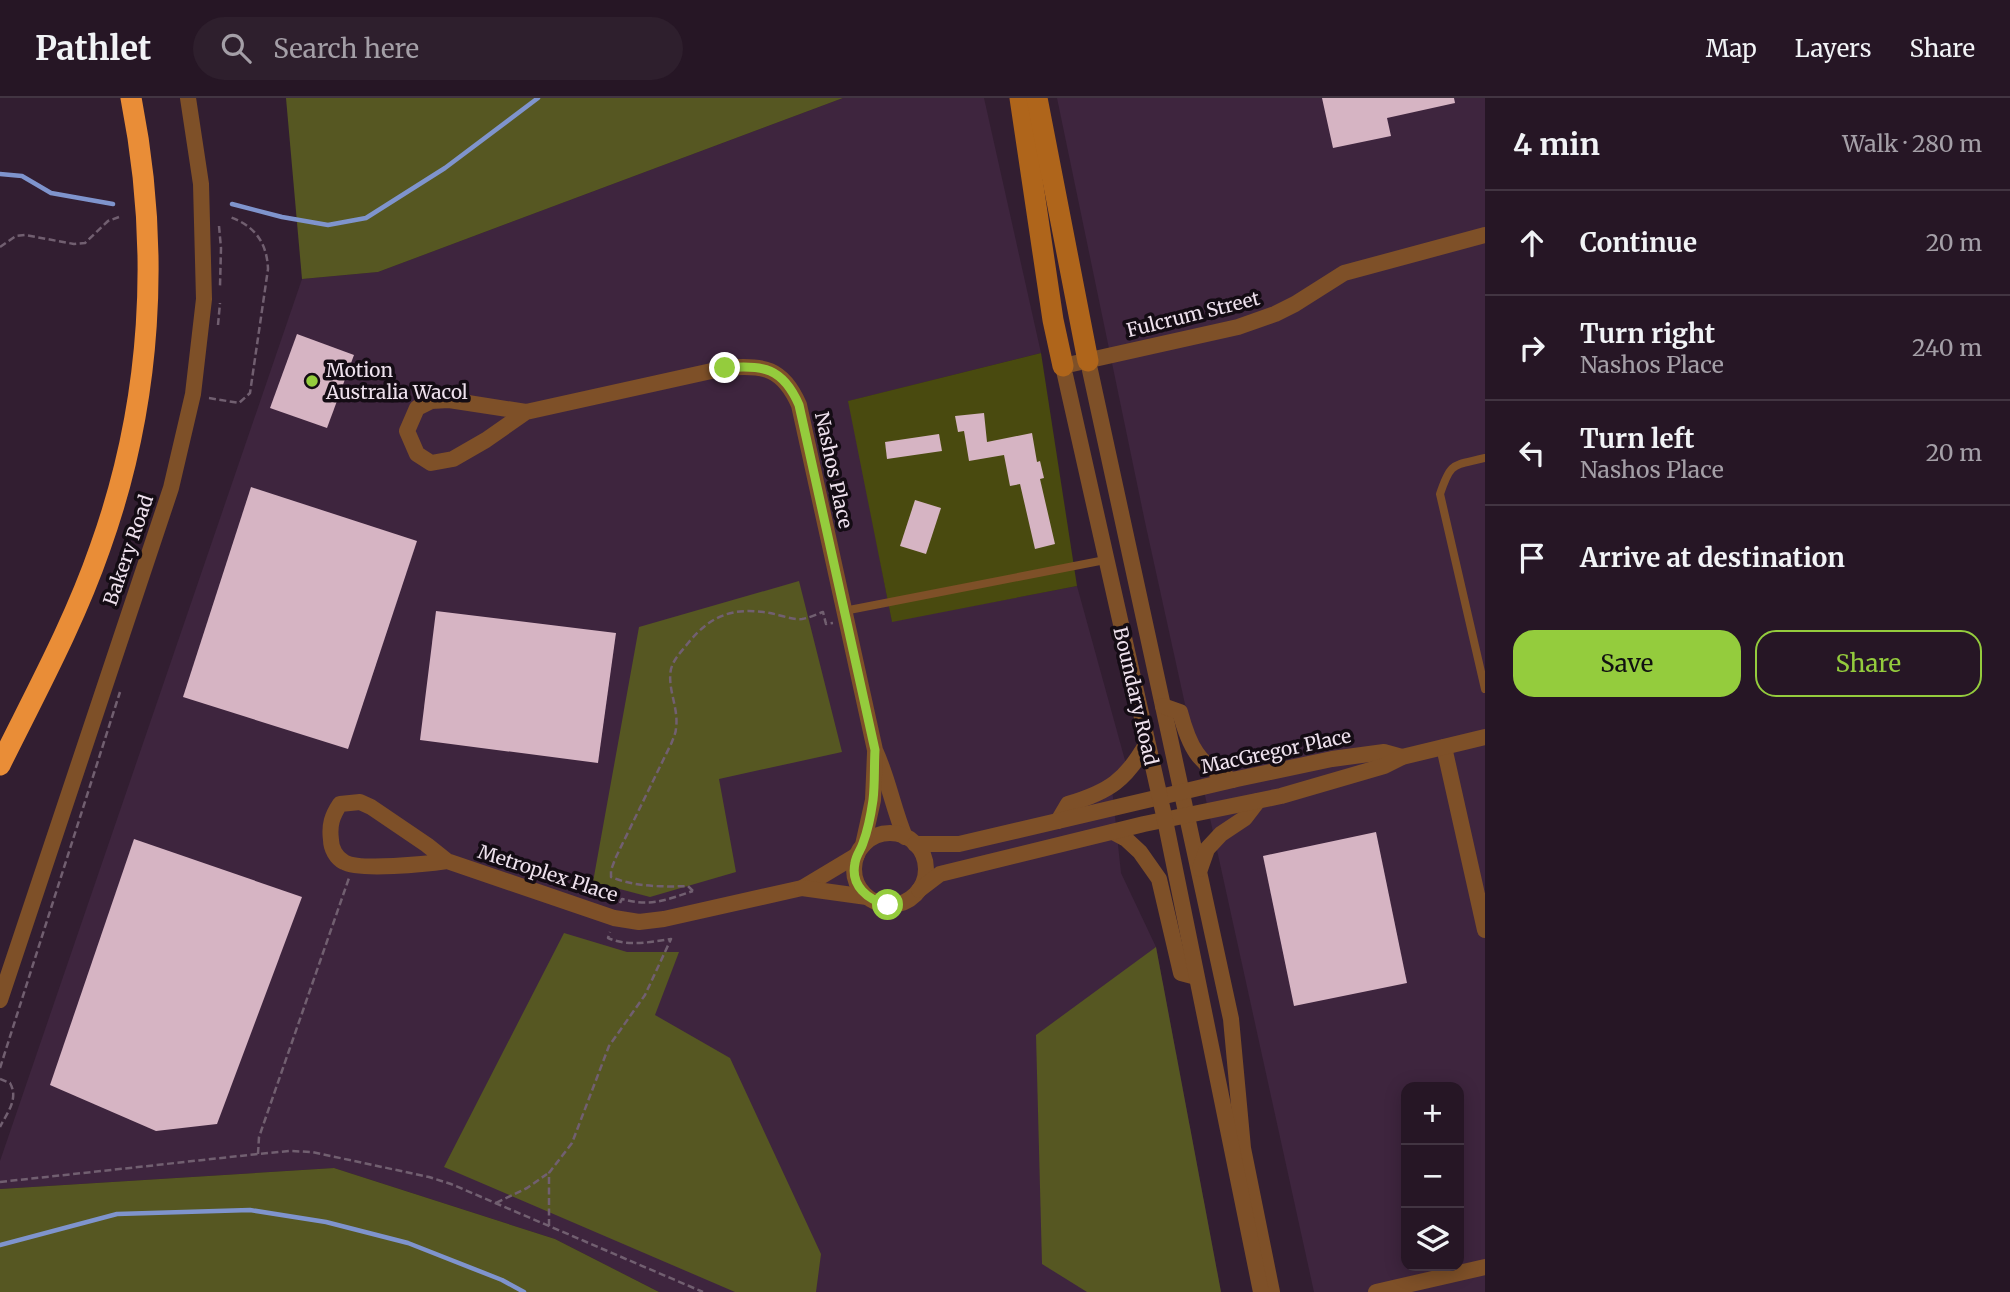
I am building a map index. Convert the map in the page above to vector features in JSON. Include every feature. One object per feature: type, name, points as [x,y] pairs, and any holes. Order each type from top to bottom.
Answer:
[{"type":"highway","points":[[0,765],[83,593],[117,498],[129,452],[145,353],[149,247],[141,155],[131,98]]},
{"type":"street","name":"Bakery Road","points":[[0,1000],[171,488],[193,394],[204,299],[201,184],[188,98]]},
{"type":"street","name":"Boundary Road","points":[[1020,98],[1052,320],[1165,820],[1196,977],[1268,1288]]},
{"type":"street","name":"Boundary Road","points":[[1037,98],[1088,361],[1231,1019],[1243,1148],[1268,1288]]},
{"type":"street","name":"Fulcrum Street","points":[[1063,366],[1238,327],[1296,304],[1344,273],[1485,235]]},
{"type":"street","name":"Nashos Place","points":[[526,412],[453,459],[431,463],[417,454],[407,431],[417,408],[431,401],[449,400],[526,412],[725,368],[750,365],[766,369],[791,387],[799,405],[875,750],[885,771],[900,824],[910,840]]},
{"type":"street","points":[[1163,706],[1180,712],[1187,738],[1203,762],[1215,773],[1232,780]]},
{"type":"street","name":"MacGregor Place","points":[[1165,820],[1258,801],[1384,766],[1402,757],[1485,737]]},
{"type":"street","points":[[1058,821],[1068,804],[1095,796],[1118,782],[1137,762],[1147,743]]},
{"type":"street","points":[[1444,747],[1482,905],[1485,930]]},
{"type":"street","name":"Nashos Place","points":[[860,850],[873,800],[875,750]]},
{"type":"street","name":"MacGregor Place","points":[[1160,798],[1332,759],[1384,751],[1402,757]]},
{"type":"street","points":[[1160,798],[959,844],[910,840],[893,833],[882,834],[872,838],[860,850],[854,866],[855,878],[867,897],[888,905],[899,904],[940,874],[1165,820]]},
{"type":"street","points":[[1199,871],[1206,849],[1221,834],[1245,818],[1258,801]]},
{"type":"street","name":"Metroplex Place","points":[[447,861],[412,866],[354,866],[342,862],[331,848],[331,817],[340,804],[360,802],[428,845],[447,861],[614,918],[639,922],[664,919],[802,888],[867,897]]},
{"type":"street","points":[[1113,832],[1126,839],[1140,852],[1159,879],[1181,973],[1196,977]]},
{"type":"street","points":[[910,840],[922,854],[925,866],[919,890]]},
{"type":"street","name":"Metroplex Place","points":[[802,888],[860,850]]},
{"type":"street","points":[[1376,1292],[1485,1266]]},
{"type":"street","points":[[1268,1288],[1285,1292]]},
{"type":"lane","points":[[1485,458],[1456,465],[1447,472],[1440,494],[1485,689]]},
{"type":"lane","points":[[845,616],[1105,560]]},
{"type":"path","points":[[0,247],[16,236],[24,235],[74,244],[85,243],[108,221],[119,217]]},
{"type":"path","points":[[193,394],[239,403],[250,393],[268,256],[258,234],[244,222],[230,217]]},
{"type":"path","points":[[496,1203],[527,1188],[549,1173],[572,1143],[608,1046],[645,995],[671,939],[640,944],[608,938],[622,899],[655,903],[692,891],[688,886],[664,887],[611,877],[616,857],[676,729],[670,681],[675,659],[696,634],[716,617],[731,612],[767,612],[802,619],[823,612],[826,624],[845,616]]},
{"type":"path","points":[[258,1154],[259,1137],[354,866]]},
{"type":"path","points":[[0,1079],[10,1083],[14,1091],[13,1102],[0,1127]]},
{"type":"path","points":[[0,1182],[290,1151],[325,1155],[451,1184],[703,1292]]},
{"type":"path","points":[[549,1173],[549,1226]]},
{"type":"shaded area","points":[[286,98],[843,98],[378,272],[302,279]]},
{"type":"shaded area","points":[[843,98],[984,98],[1041,353],[849,401],[892,621],[1077,586],[1126,764],[1111,779],[1121,873],[1156,947],[1221,1292],[659,1292],[555,1239],[334,1168],[0,1189],[0,1161],[302,279],[378,272]]},
{"type":"shaded area","points":[[1057,98],[1485,98],[1485,1292],[1314,1292],[1145,522]]},
{"type":"shaded area","points":[[1041,353],[1077,586],[892,622],[848,401]]},
{"type":"shaded area","points":[[799,581],[842,752],[719,779],[736,872],[650,897],[593,882],[639,627]]},
{"type":"shaded area","points":[[564,933],[627,952],[679,952],[655,1015],[730,1058],[821,1254],[816,1292],[735,1292],[444,1167]]},
{"type":"shaded area","points":[[1156,947],[1221,1292],[1087,1292],[1042,1264],[1036,1035]]},
{"type":"shaded area","points":[[334,1168],[555,1239],[659,1292],[0,1292],[0,1189]]},
{"type":"building","points":[[1322,98],[1454,98],[1455,103],[1387,118],[1391,136],[1333,148]]},
{"type":"building","name":"Motion Australia Wacol","points":[[297,334],[354,355],[327,428],[270,408]]},
{"type":"building","points":[[984,413],[987,442],[1032,433],[1037,462],[1040,461],[1044,478],[1040,479],[1055,544],[1035,549],[1020,484],[1010,486],[1004,455],[969,461],[964,431],[958,432],[955,416]]},
{"type":"building","points":[[939,434],[942,451],[887,459],[885,442]]},
{"type":"building","points":[[251,487],[417,541],[348,749],[183,697]]},
{"type":"building","points":[[915,500],[941,508],[926,554],[900,546]]},
{"type":"building","points":[[436,611],[616,633],[598,763],[420,740]]},
{"type":"building","points":[[1376,832],[1407,983],[1294,1006],[1263,856]]},
{"type":"building","points":[[134,839],[302,897],[217,1124],[156,1131],[50,1085]]},
{"type":"waterway","points":[[232,204],[328,225],[366,218],[445,168],[538,98]]},
{"type":"waterway","points":[[0,174],[22,176],[51,193],[113,204]]},
{"type":"waterway","points":[[0,1245],[117,1214],[250,1210],[326,1222],[408,1243],[502,1280],[524,1292]]},
{"type":"place","name":"Motion Australia Wacol","points":[[312,381]]},
{"type":"route","points":[[725,368],[750,365],[766,369],[791,387],[799,405],[875,750],[873,800],[863,845],[854,866],[855,878],[867,897],[888,905]]}]
